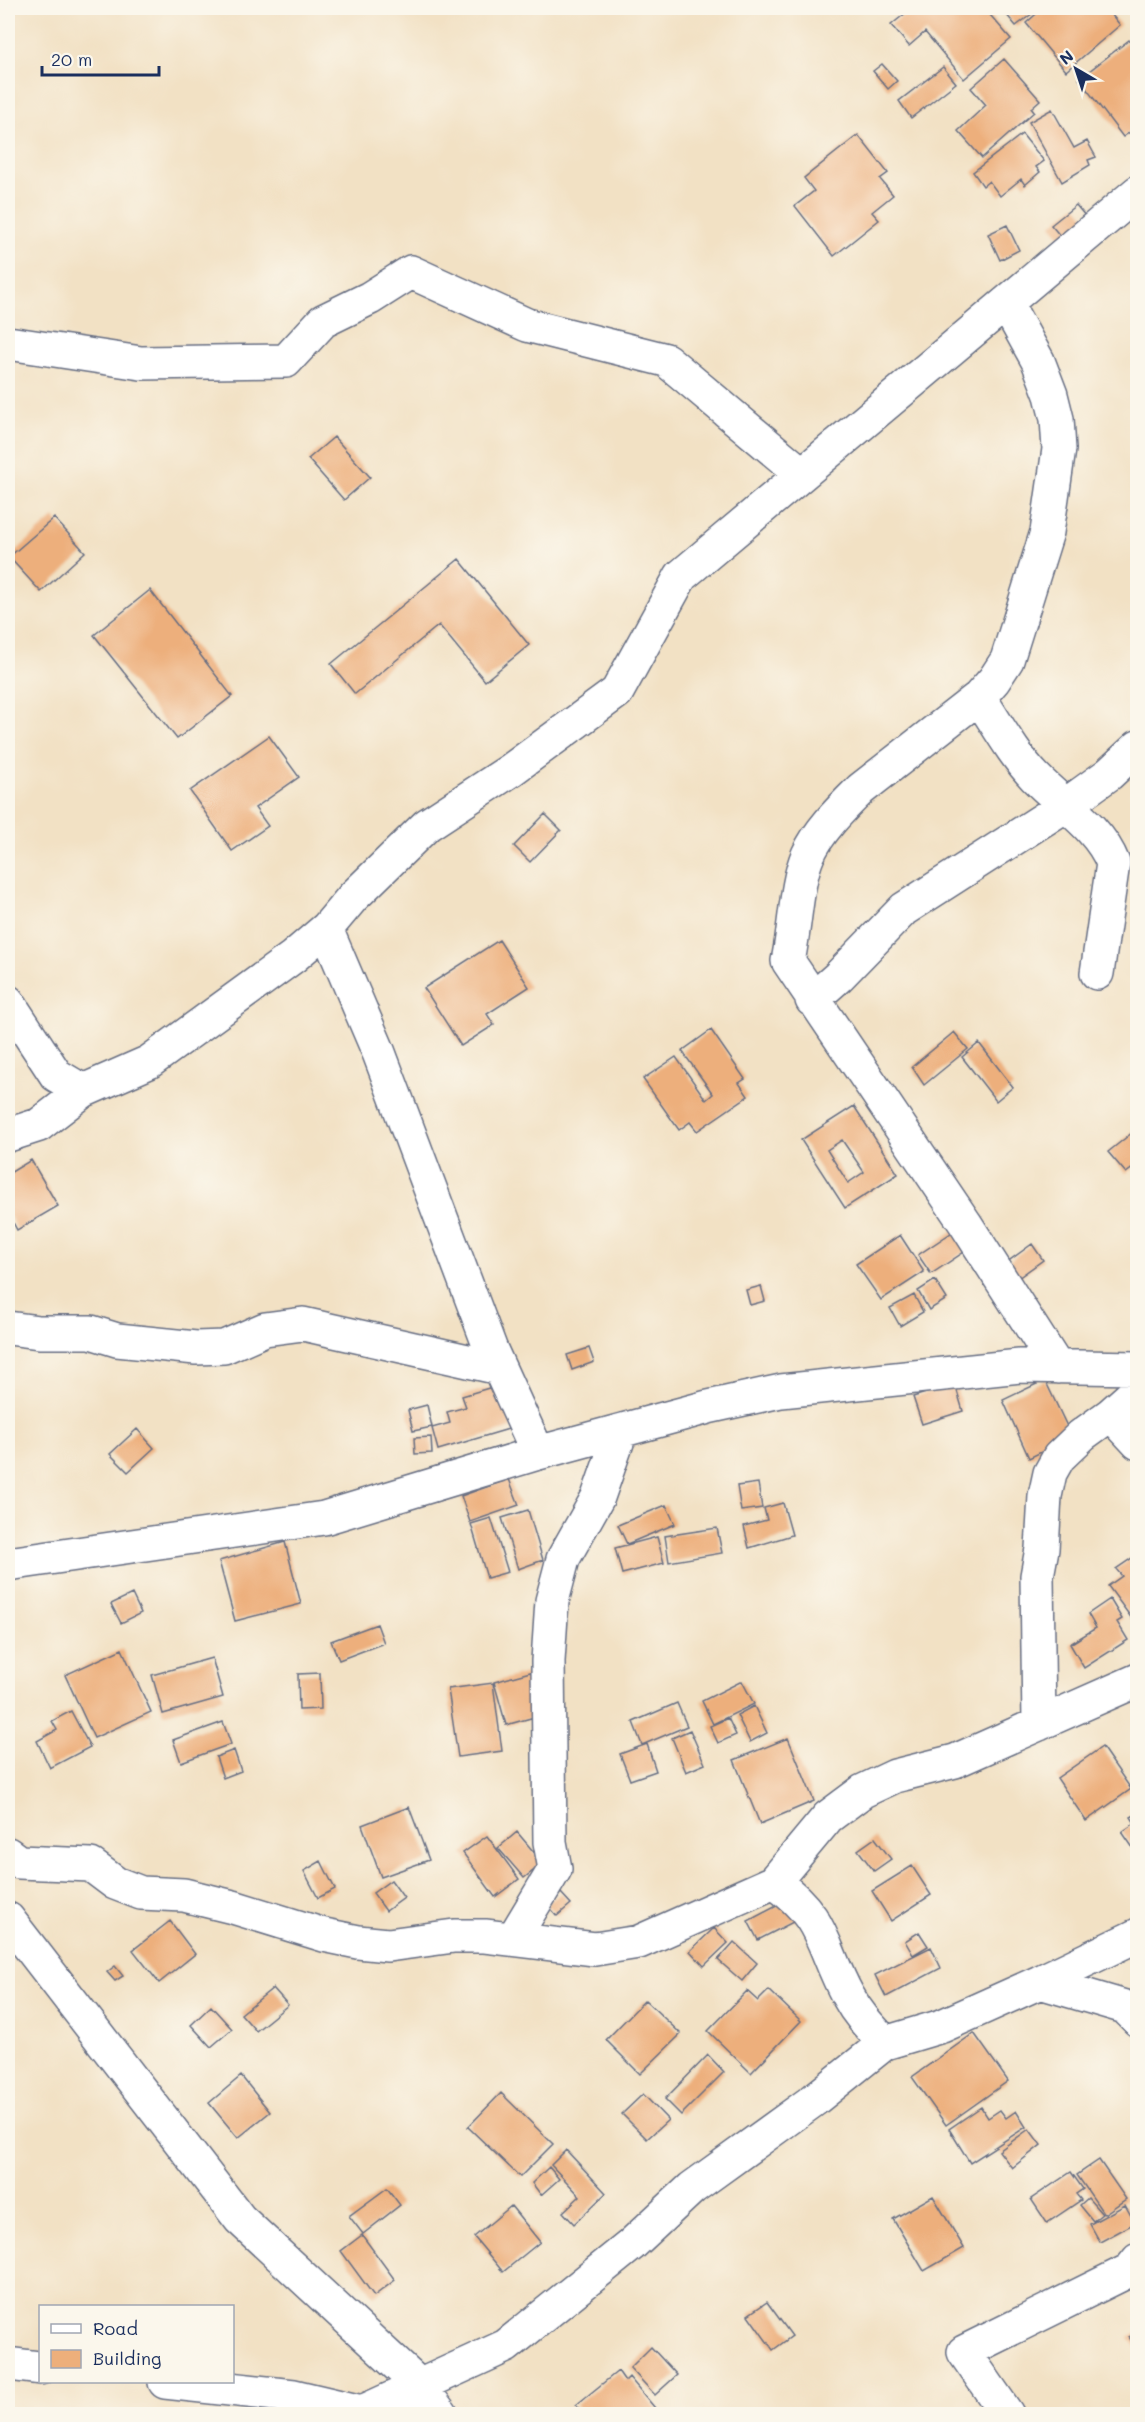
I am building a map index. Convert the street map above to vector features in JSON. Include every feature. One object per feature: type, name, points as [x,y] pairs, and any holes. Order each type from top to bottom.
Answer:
[{"type":"street","points":[[8,1135],[39,1125],[83,1091],[149,1062],[293,957],[326,929],[353,897],[427,825],[511,770],[617,692],[681,576],[1137,192]]},
{"type":"street","points":[[8,344],[141,363],[286,361],[323,321],[370,298],[411,272],[527,325],[666,360],[802,474]]},
{"type":"street","points":[[1006,303],[1038,361],[1051,395],[1057,419],[1059,448],[1047,532],[1007,660],[979,697],[861,789],[819,836],[808,855],[788,961],[812,1000],[965,1223],[1057,1368]]},
{"type":"street","points":[[979,697],[1025,766],[1098,837],[1108,852],[1113,864],[1096,973]]},
{"type":"street","points":[[812,1000],[838,977],[904,909],[1066,805],[1109,774],[1137,747]]},
{"type":"street","points":[[326,929],[379,1053],[499,1368],[538,1453]]},
{"type":"street","points":[[8,1002],[56,1075],[83,1091]]},
{"type":"street","points":[[8,1328],[39,1332],[91,1332],[117,1340],[196,1348],[224,1347],[265,1329],[303,1324],[499,1368]]},
{"type":"street","points":[[8,1564],[324,1518],[538,1453],[708,1407],[781,1390],[1020,1366],[1137,1368]]},
{"type":"street","points":[[1039,1724],[1037,1576],[1042,1549],[1045,1496],[1050,1473],[1059,1457],[1082,1435],[1111,1414],[1137,1390]]},
{"type":"street","points":[[1111,1414],[1137,1443]]},
{"type":"street","points":[[513,1939],[555,1869],[550,1842],[548,1662],[552,1601],[563,1559],[598,1497],[621,1431]]},
{"type":"street","points":[[8,1854],[19,1862],[91,1865],[115,1883],[141,1893],[184,1895],[233,1907],[324,1935],[358,1942],[388,1945],[454,1936],[485,1936],[595,1949],[639,1942],[774,1882],[828,1817],[863,1791],[895,1776],[955,1761],[1137,1680]]},
{"type":"street","points":[[774,1882],[804,1906],[822,1933],[847,1995],[862,2020],[885,2043]]},
{"type":"street","points":[[8,1919],[240,2219],[420,2386],[441,2415]]},
{"type":"street","points":[[174,2383],[294,2396],[359,2413],[506,2346],[631,2245],[692,2188],[814,2100],[885,2043],[942,2026],[1137,1935]]},
{"type":"street","points":[[1040,1982],[1125,2007],[1137,2020]]},
{"type":"street","points":[[1007,2415],[964,2352],[1130,2270],[1137,2260]]},
{"type":"street","points":[[8,2364],[39,2368]]},
{"type":"building","points":[[912,8],[984,8],[1011,39],[964,79],[925,32],[909,46],[891,25]]},
{"type":"building","points":[[1001,8],[1028,8],[1033,13],[1016,26]]},
{"type":"building","points":[[1043,8],[1106,8],[1120,25],[1066,71],[1026,23]]},
{"type":"building","points":[[1129,40],[1138,52],[1138,126],[1123,137],[1079,79]]},
{"type":"building","points":[[1004,59],[1040,100],[1031,108],[1034,112],[982,158],[958,131],[986,105],[971,88]]},
{"type":"building","points":[[882,64],[897,81],[888,89],[873,71]]},
{"type":"building","points":[[943,67],[956,83],[911,118],[899,101]]},
{"type":"building","points":[[1052,109],[1074,148],[1087,141],[1096,157],[1088,160],[1090,165],[1062,182],[1029,122]]},
{"type":"building","points":[[1022,134],[1044,161],[1036,167],[1040,172],[1025,185],[1021,179],[1000,196],[989,181],[983,186],[973,172]]},
{"type":"building","points":[[858,135],[888,173],[880,179],[893,195],[872,212],[879,220],[834,256],[795,206],[814,191],[804,178]]},
{"type":"building","points":[[1076,205],[1092,224],[1067,244],[1051,225]]},
{"type":"building","points":[[1007,225],[1019,250],[1000,260],[988,234]]},
{"type":"building","points":[[334,437],[370,477],[344,500],[308,459]]},
{"type":"building","points":[[54,518],[85,552],[41,592],[9,557]]},
{"type":"building","points":[[459,559],[529,645],[485,681],[439,625],[355,694],[331,664]]},
{"type":"building","points":[[150,590],[232,696],[177,739],[94,635]]},
{"type":"building","points":[[269,736],[299,777],[255,808],[268,826],[232,851],[190,791]]},
{"type":"building","points":[[545,814],[561,830],[530,862],[514,846]]},
{"type":"building","points":[[499,940],[529,987],[487,1014],[494,1025],[461,1046],[424,988]]},
{"type":"building","points":[[711,1030],[745,1079],[739,1083],[748,1096],[697,1131],[690,1122],[679,1130],[643,1079],[676,1057],[706,1100],[713,1094],[682,1051]]},
{"type":"building","points":[[954,1032],[968,1049],[924,1085],[912,1067]]},
{"type":"building","points":[[979,1043],[1013,1087],[996,1101],[962,1057]]},
{"type":"building","points":[[854,1106],[898,1174],[845,1208],[801,1140]],"holes":[[[842,1140],[864,1172],[848,1183],[827,1150]]]},
{"type":"building","points":[[1138,1128],[1138,1164],[1126,1173],[1108,1152]]},
{"type":"building","points":[[31,1160],[58,1206],[17,1230],[8,1213],[8,1174]]},
{"type":"building","points":[[957,1229],[970,1248],[931,1274],[918,1255]]},
{"type":"building","points":[[900,1235],[924,1272],[881,1300],[856,1264]]},
{"type":"building","points":[[1032,1244],[1043,1260],[1014,1281],[1003,1265]]},
{"type":"building","points":[[935,1280],[947,1299],[929,1310],[918,1291]]},
{"type":"building","points":[[761,1286],[765,1301],[750,1305],[746,1290]]},
{"type":"building","points":[[914,1295],[923,1312],[900,1326],[890,1308]]},
{"type":"building","points":[[589,1348],[594,1362],[572,1370],[567,1355]]},
{"type":"building","points":[[1045,1380],[1072,1437],[1029,1458],[1003,1400]]},
{"type":"building","points":[[955,1384],[963,1411],[922,1424],[913,1397]]},
{"type":"building","points":[[499,1385],[512,1428],[438,1450],[432,1428],[450,1423],[447,1412],[466,1407],[462,1396]]},
{"type":"building","points":[[427,1405],[432,1427],[413,1431],[408,1410]]},
{"type":"building","points":[[137,1429],[154,1448],[128,1472],[110,1454]]},
{"type":"building","points":[[431,1437],[432,1453],[415,1454],[414,1438]]},
{"type":"building","points":[[509,1479],[519,1505],[470,1522],[461,1496]]},
{"type":"building","points":[[758,1483],[762,1508],[741,1511],[737,1486]]},
{"type":"building","points":[[783,1503],[792,1535],[749,1548],[744,1526],[767,1520],[764,1508]]},
{"type":"building","points":[[666,1505],[675,1524],[627,1544],[618,1525]]},
{"type":"building","points":[[528,1510],[543,1560],[518,1569],[502,1518]]},
{"type":"building","points":[[491,1518],[508,1572],[487,1578],[471,1524]]},
{"type":"building","points":[[717,1528],[722,1553],[669,1562],[665,1536]]},
{"type":"building","points":[[657,1537],[664,1563],[622,1574],[615,1548]]},
{"type":"building","points":[[285,1542],[301,1604],[235,1621],[219,1561]]},
{"type":"building","points":[[1138,1554],[1138,1627],[1108,1586],[1122,1576],[1116,1569]]},
{"type":"building","points":[[132,1594],[141,1613],[121,1623],[111,1604]]},
{"type":"building","points":[[1110,1599],[1122,1619],[1117,1622],[1128,1640],[1084,1668],[1070,1644],[1096,1628],[1088,1614]]},
{"type":"building","points":[[377,1624],[384,1643],[339,1660],[331,1641]]},
{"type":"building","points":[[122,1649],[151,1712],[94,1738],[65,1675]]},
{"type":"building","points":[[212,1658],[223,1697],[163,1714],[152,1675]]},
{"type":"building","points":[[534,1671],[545,1714],[506,1725],[494,1682]]},
{"type":"building","points":[[320,1673],[321,1709],[299,1710],[298,1674]]},
{"type":"building","points":[[742,1681],[754,1704],[713,1724],[702,1701]]},
{"type":"building","points":[[493,1683],[502,1751],[458,1757],[448,1689]]},
{"type":"building","points":[[677,1703],[687,1726],[642,1745],[633,1722]]},
{"type":"building","points":[[754,1706],[767,1733],[750,1742],[737,1715]]},
{"type":"building","points":[[71,1711],[90,1747],[50,1768],[37,1741],[57,1730],[52,1721]]},
{"type":"building","points":[[728,1718],[736,1735],[718,1743],[710,1726]]},
{"type":"building","points":[[223,1722],[231,1744],[181,1762],[173,1740]]},
{"type":"building","points":[[690,1730],[705,1764],[686,1772],[672,1738]]},
{"type":"building","points":[[788,1738],[814,1801],[760,1824],[734,1760]]},
{"type":"building","points":[[647,1744],[656,1771],[630,1780],[620,1754]]},
{"type":"building","points":[[1102,1747],[1131,1789],[1086,1821],[1057,1778]]},
{"type":"building","points":[[234,1750],[241,1771],[223,1778],[216,1757]]},
{"type":"building","points":[[409,1807],[429,1860],[381,1877],[362,1825]]},
{"type":"building","points":[[1138,1813],[1138,1855],[1122,1832],[1135,1823],[1131,1817]]},
{"type":"building","points":[[517,1832],[543,1863],[524,1878],[498,1848]]},
{"type":"building","points":[[487,1836],[519,1879],[495,1897],[463,1853]]},
{"type":"building","points":[[875,1838],[891,1859],[874,1871],[858,1850]]},
{"type":"building","points":[[321,1861],[335,1889],[318,1898],[304,1871]]},
{"type":"building","points":[[912,1866],[931,1895],[891,1921],[872,1891]]},
{"type":"building","points":[[391,1880],[404,1898],[386,1911],[373,1893]]},
{"type":"building","points":[[561,1893],[571,1904],[557,1916],[547,1904]]},
{"type":"building","points":[[790,1899],[801,1918],[758,1940],[748,1921]]},
{"type":"building","points":[[170,1921],[195,1954],[159,1983],[133,1950]]},
{"type":"building","points":[[714,1928],[728,1943],[704,1966],[690,1951]]},
{"type":"building","points":[[919,1932],[928,1946],[913,1955],[905,1941]]},
{"type":"building","points":[[734,1942],[757,1963],[742,1981],[718,1960]]},
{"type":"building","points":[[931,1947],[941,1968],[886,1997],[875,1975]]},
{"type":"building","points":[[115,1966],[123,1976],[115,1981],[107,1972]]},
{"type":"building","points":[[273,1988],[288,2005],[256,2031],[241,2014]]},
{"type":"building","points":[[769,1990],[801,2021],[751,2073],[708,2031],[747,1991],[758,2001]]},
{"type":"building","points":[[645,2000],[681,2034],[640,2074],[606,2040]]},
{"type":"building","points":[[211,2006],[232,2029],[211,2047],[191,2025]]},
{"type":"building","points":[[974,2033],[1008,2081],[946,2125],[912,2077]]},
{"type":"building","points":[[708,2055],[724,2072],[681,2115],[665,2099]]},
{"type":"building","points":[[241,2076],[270,2112],[238,2138],[209,2103]]},
{"type":"building","points":[[501,2093],[553,2144],[520,2177],[468,2127]]},
{"type":"building","points":[[643,2094],[668,2120],[647,2139],[622,2114]]},
{"type":"building","points":[[981,2107],[988,2118],[1000,2110],[1006,2118],[1016,2111],[1026,2127],[970,2163],[949,2129]]},
{"type":"building","points":[[1029,2129],[1041,2145],[1012,2168],[999,2151]]},
{"type":"building","points":[[566,2150],[606,2193],[574,2224],[563,2212],[580,2196],[551,2165]]},
{"type":"building","points":[[1099,2160],[1126,2199],[1104,2214],[1077,2175]]},
{"type":"building","points":[[549,2167],[559,2179],[541,2195],[532,2183]]},
{"type":"building","points":[[1071,2172],[1083,2189],[1076,2194],[1081,2200],[1047,2223],[1031,2199]]},
{"type":"building","points":[[387,2188],[400,2205],[363,2234],[349,2216]]},
{"type":"building","points":[[933,2196],[964,2248],[924,2271],[893,2219]]},
{"type":"building","points":[[1088,2198],[1102,2214],[1093,2221],[1080,2205]]},
{"type":"building","points":[[1125,2205],[1135,2223],[1100,2242],[1090,2224]]},
{"type":"building","points":[[511,2206],[540,2242],[503,2272],[474,2237]]},
{"type":"building","points":[[362,2235],[395,2280],[374,2296],[341,2251]]},
{"type":"building","points":[[767,2302],[792,2336],[773,2350],[748,2315]]},
{"type":"building","points":[[1138,2332],[1138,2351],[1129,2337]]},
{"type":"building","points":[[651,2347],[677,2375],[655,2395],[630,2368]]},
{"type":"building","points":[[618,2371],[625,2381],[629,2377],[660,2414],[583,2414],[576,2405]]}]
